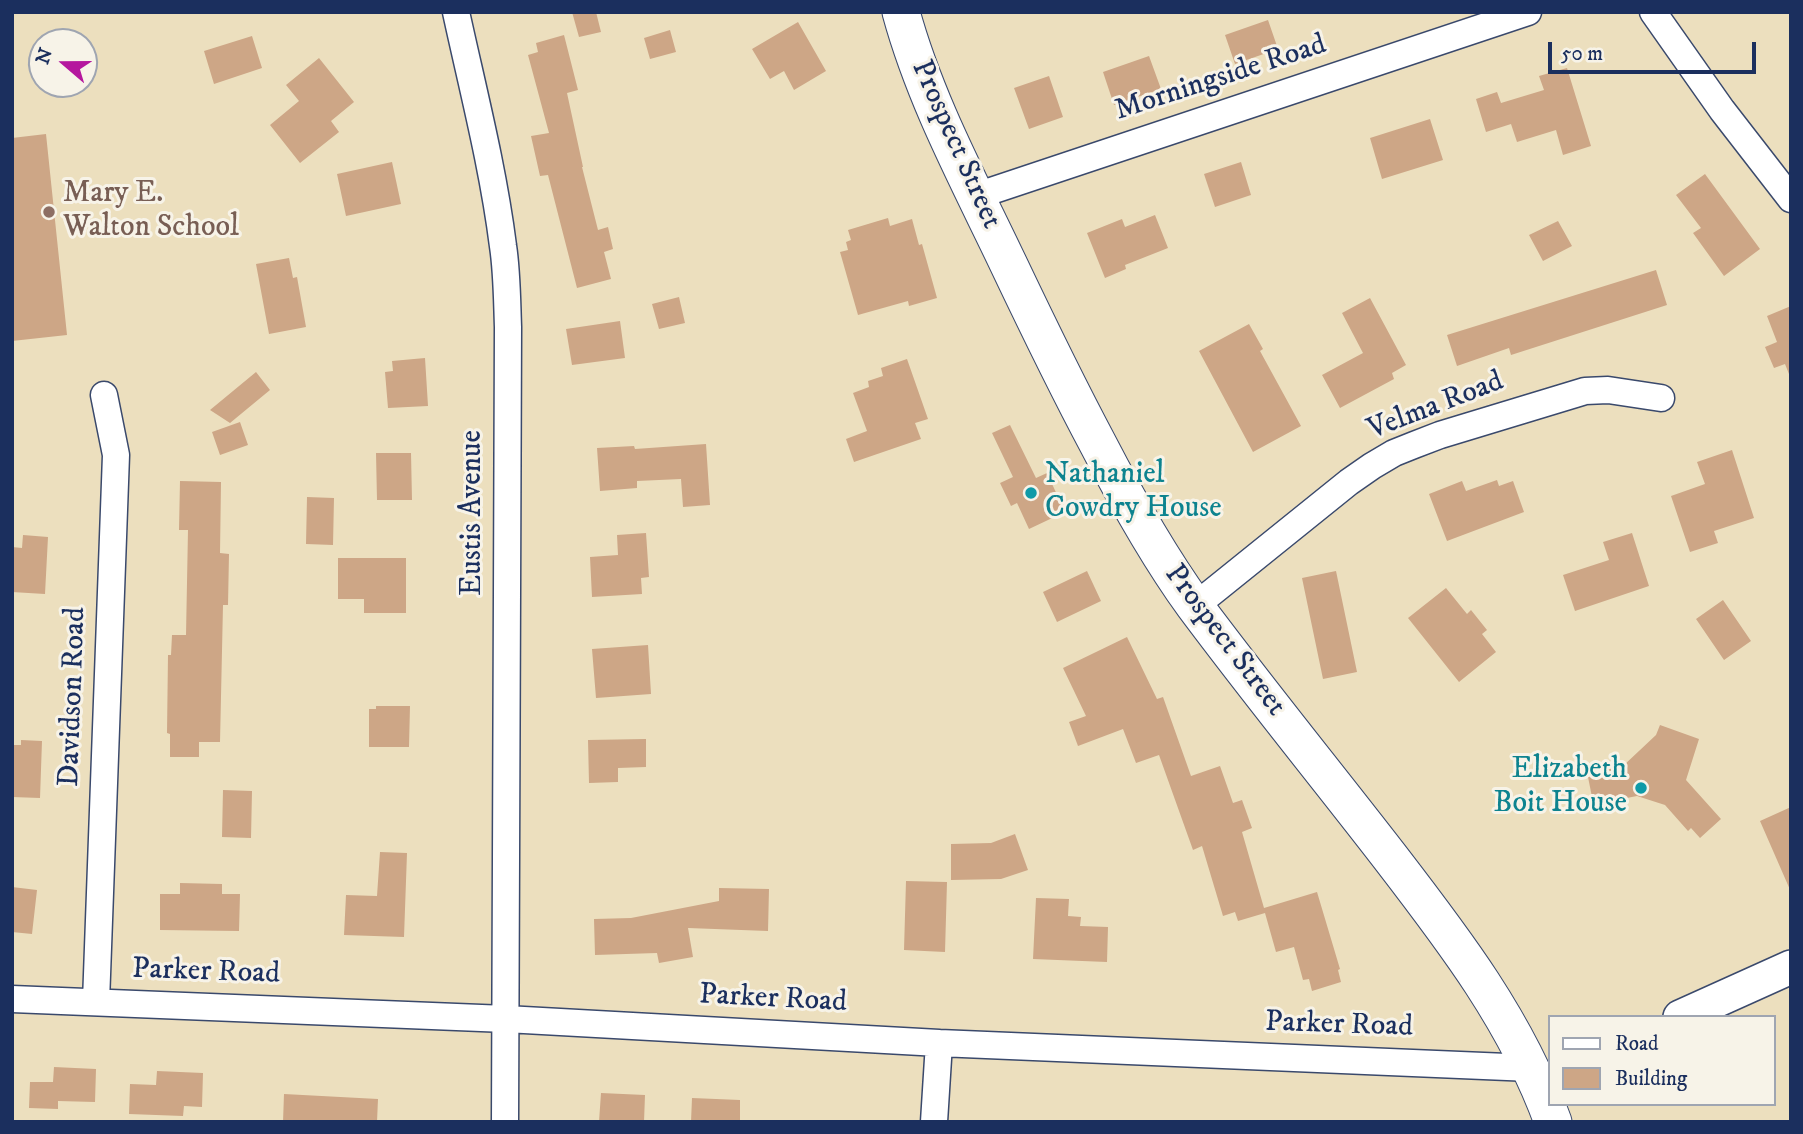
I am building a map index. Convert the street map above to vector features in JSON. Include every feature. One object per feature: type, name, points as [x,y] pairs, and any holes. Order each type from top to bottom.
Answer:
[{"type":"main road","name":"Prospect Street","points":[[901,12],[932,103],[1062,377],[1153,546],[1195,606],[1474,969],[1540,1067],[1548,1101]]},
{"type":"street","name":"Eustis Avenue","points":[[456,12],[496,202],[506,271],[505,1122]]},
{"type":"street","name":"Morningside Road","points":[[976,196],[1528,12]]},
{"type":"street","points":[[1653,12],[1722,110],[1791,199]]},
{"type":"street","name":"Velma Road","points":[[1195,606],[1349,482],[1394,453],[1440,435],[1585,391],[1608,390],[1661,398]]},
{"type":"street","name":"Davidson Road","points":[[96,1002],[116,461],[104,395]]},
{"type":"street","points":[[1684,1015],[1791,967]]},
{"type":"street","name":"Parker Road","points":[[12,999],[1540,1067]]},
{"type":"street","points":[[933,1122],[939,1042]]},
{"type":"building","points":[[572,12],[596,12],[601,32],[579,37]]},
{"type":"building","points":[[1268,20],[1278,49],[1235,64],[1225,35]]},
{"type":"building","points":[[798,22],[826,71],[794,90],[784,71],[770,79],[752,49]]},
{"type":"building","points":[[670,30],[676,52],[650,59],[644,38]]},
{"type":"building","points":[[564,35],[578,90],[567,93],[582,167],[598,230],[608,227],[613,249],[604,252],[611,279],[577,288],[548,175],[540,176],[531,136],[549,133],[528,55],[538,52],[536,43]]},
{"type":"building","points":[[252,36],[262,68],[214,84],[204,51]]},
{"type":"building","points":[[1149,56],[1161,89],[1114,105],[1103,72]]},
{"type":"building","points":[[319,58],[354,102],[331,121],[339,132],[300,163],[270,125],[299,101],[286,85]]},
{"type":"building","points":[[1567,68],[1591,146],[1563,155],[1556,130],[1517,142],[1511,124],[1486,132],[1476,99],[1497,92],[1501,103],[1544,90],[1539,76]]},
{"type":"building","points":[[1049,76],[1063,117],[1029,129],[1014,88]]},
{"type":"building","points":[[1430,119],[1443,160],[1382,179],[1370,138]]},
{"type":"building","points":[[46,134],[67,335],[12,341],[12,138]]},
{"type":"building","points":[[392,162],[401,204],[346,216],[337,174]]},
{"type":"building","points":[[1241,162],[1251,195],[1215,207],[1204,174]]},
{"type":"building","points":[[1705,174],[1760,249],[1724,276],[1693,233],[1701,228],[1676,195]]},
{"type":"building","points":[[1155,215],[1168,248],[1125,265],[1126,269],[1105,278],[1087,233],[1122,219],[1125,227]]},
{"type":"building","points":[[888,218],[890,226],[912,219],[937,298],[909,306],[908,301],[858,315],[840,252],[848,250],[846,242],[851,240],[848,230]]},
{"type":"building","points":[[1558,221],[1572,246],[1543,261],[1529,235]]},
{"type":"building","points":[[289,258],[293,278],[297,277],[306,327],[269,334],[256,264]]},
{"type":"building","points":[[1656,270],[1667,305],[1511,355],[1509,348],[1457,366],[1447,335]]},
{"type":"building","points":[[679,297],[685,323],[659,329],[652,304]]},
{"type":"building","points":[[1370,298],[1406,365],[1392,373],[1394,379],[1340,408],[1322,375],[1363,353],[1342,313]]},
{"type":"building","points":[[1791,306],[1789,374],[1785,364],[1774,368],[1765,347],[1777,342],[1767,316]]},
{"type":"building","points":[[620,321],[625,358],[572,365],[566,329]]},
{"type":"building","points":[[1249,324],[1263,349],[1260,351],[1301,426],[1253,452],[1199,351]]},
{"type":"building","points":[[425,358],[428,406],[388,408],[385,372],[393,371],[392,361]]},
{"type":"building","points":[[907,359],[928,419],[915,423],[921,439],[854,462],[846,439],[867,431],[853,393],[869,387],[868,381],[883,376],[881,368]]},
{"type":"building","points":[[256,372],[270,390],[230,423],[210,410]]},
{"type":"building","points":[[240,422],[248,445],[220,455],[212,432]]},
{"type":"building","name":"Nathaniel Cowdry House","points":[[1010,425],[1036,478],[1047,473],[1065,512],[1029,529],[1017,503],[1011,506],[1000,483],[1013,477],[992,433]]},
{"type":"building","points":[[706,444],[710,505],[683,507],[681,479],[637,481],[637,488],[600,491],[597,448],[634,446],[635,449]]},
{"type":"building","points":[[1732,450],[1754,518],[1714,531],[1718,543],[1690,552],[1671,496],[1705,484],[1697,462]]},
{"type":"building","points":[[376,453],[411,453],[412,500],[377,500]]},
{"type":"building","points":[[1497,480],[1499,486],[1513,481],[1524,512],[1447,541],[1429,494],[1462,481],[1466,491]]},
{"type":"building","points":[[180,481],[221,482],[220,553],[229,554],[228,605],[223,605],[220,742],[199,742],[199,757],[170,757],[170,734],[167,733],[168,655],[171,655],[172,635],[186,635],[188,530],[179,530]]},
{"type":"building","points":[[307,497],[334,498],[333,545],[306,544]]},
{"type":"building","points":[[646,533],[649,577],[641,578],[642,594],[592,597],[590,557],[618,555],[617,535]]},
{"type":"building","points":[[1632,533],[1649,586],[1575,611],[1563,575],[1609,560],[1603,542]]},
{"type":"building","points":[[23,535],[48,537],[45,594],[12,592],[12,547],[22,548]]},
{"type":"building","points":[[338,558],[406,558],[406,613],[364,613],[364,599],[338,599]]},
{"type":"building","points":[[1087,571],[1101,601],[1057,622],[1043,592]]},
{"type":"building","points":[[1336,571],[1357,672],[1323,679],[1302,578]]},
{"type":"building","points":[[1446,588],[1467,614],[1471,610],[1487,630],[1482,634],[1496,652],[1459,682],[1408,618]]},
{"type":"building","points":[[1723,600],[1751,641],[1724,660],[1696,619]]},
{"type":"building","points":[[1127,637],[1157,699],[1163,697],[1191,776],[1220,766],[1233,803],[1242,800],[1252,828],[1242,832],[1264,908],[1317,892],[1340,969],[1341,982],[1312,991],[1309,979],[1303,980],[1294,947],[1276,952],[1265,913],[1238,921],[1235,912],[1223,916],[1202,846],[1193,850],[1159,755],[1136,763],[1123,729],[1078,746],[1069,722],[1086,716],[1063,668]]},
{"type":"building","points":[[648,645],[651,694],[596,698],[592,649]]},
{"type":"building","points":[[376,706],[410,706],[409,747],[369,747],[369,709],[376,709]]},
{"type":"building","name":"Elizabeth Boit House","points":[[1660,725],[1699,739],[1686,780],[1721,819],[1700,838],[1691,828],[1688,831],[1665,805],[1637,796],[1593,802],[1588,777],[1601,774],[1600,771],[1623,766],[1656,735]]},
{"type":"building","points":[[646,739],[646,767],[618,768],[618,782],[589,783],[588,740]]},
{"type":"building","points":[[21,740],[42,741],[40,798],[12,797],[12,745],[21,745]]},
{"type":"building","points":[[223,790],[252,791],[251,838],[222,837]]},
{"type":"building","points":[[1791,807],[1791,892],[1760,821]]},
{"type":"building","points":[[1015,834],[1028,870],[1001,879],[951,880],[951,844],[991,843]]},
{"type":"building","points":[[380,852],[407,853],[404,937],[344,935],[346,895],[377,896]]},
{"type":"building","points":[[906,881],[947,882],[945,952],[904,950]]},
{"type":"building","points":[[180,883],[222,884],[222,894],[240,894],[239,931],[160,930],[160,894],[180,894]]},
{"type":"building","points":[[12,887],[37,890],[32,934],[12,932]]},
{"type":"building","points":[[719,888],[769,889],[768,931],[688,928],[693,957],[659,963],[657,953],[595,955],[594,919],[631,918],[719,901]]},
{"type":"building","points":[[1036,898],[1069,899],[1068,916],[1081,917],[1080,926],[1108,927],[1107,962],[1033,959]]},
{"type":"building","points":[[54,1067],[96,1069],[95,1102],[58,1101],[58,1109],[29,1108],[30,1082],[53,1082]]},
{"type":"building","points":[[157,1071],[203,1073],[202,1107],[184,1106],[183,1116],[129,1114],[130,1084],[156,1085]]},
{"type":"building","points":[[601,1093],[645,1095],[644,1122],[599,1122]]},
{"type":"building","points":[[284,1094],[378,1099],[377,1122],[283,1122]]},
{"type":"building","points":[[692,1098],[740,1100],[740,1122],[691,1122]]},
{"type":"place","name":"Mary E. Walton School","points":[[49,212]]},
{"type":"place","name":"Nathaniel Cowdry House","points":[[1031,493]]},
{"type":"place","name":"Elizabeth Boit House","points":[[1641,788]]}]
